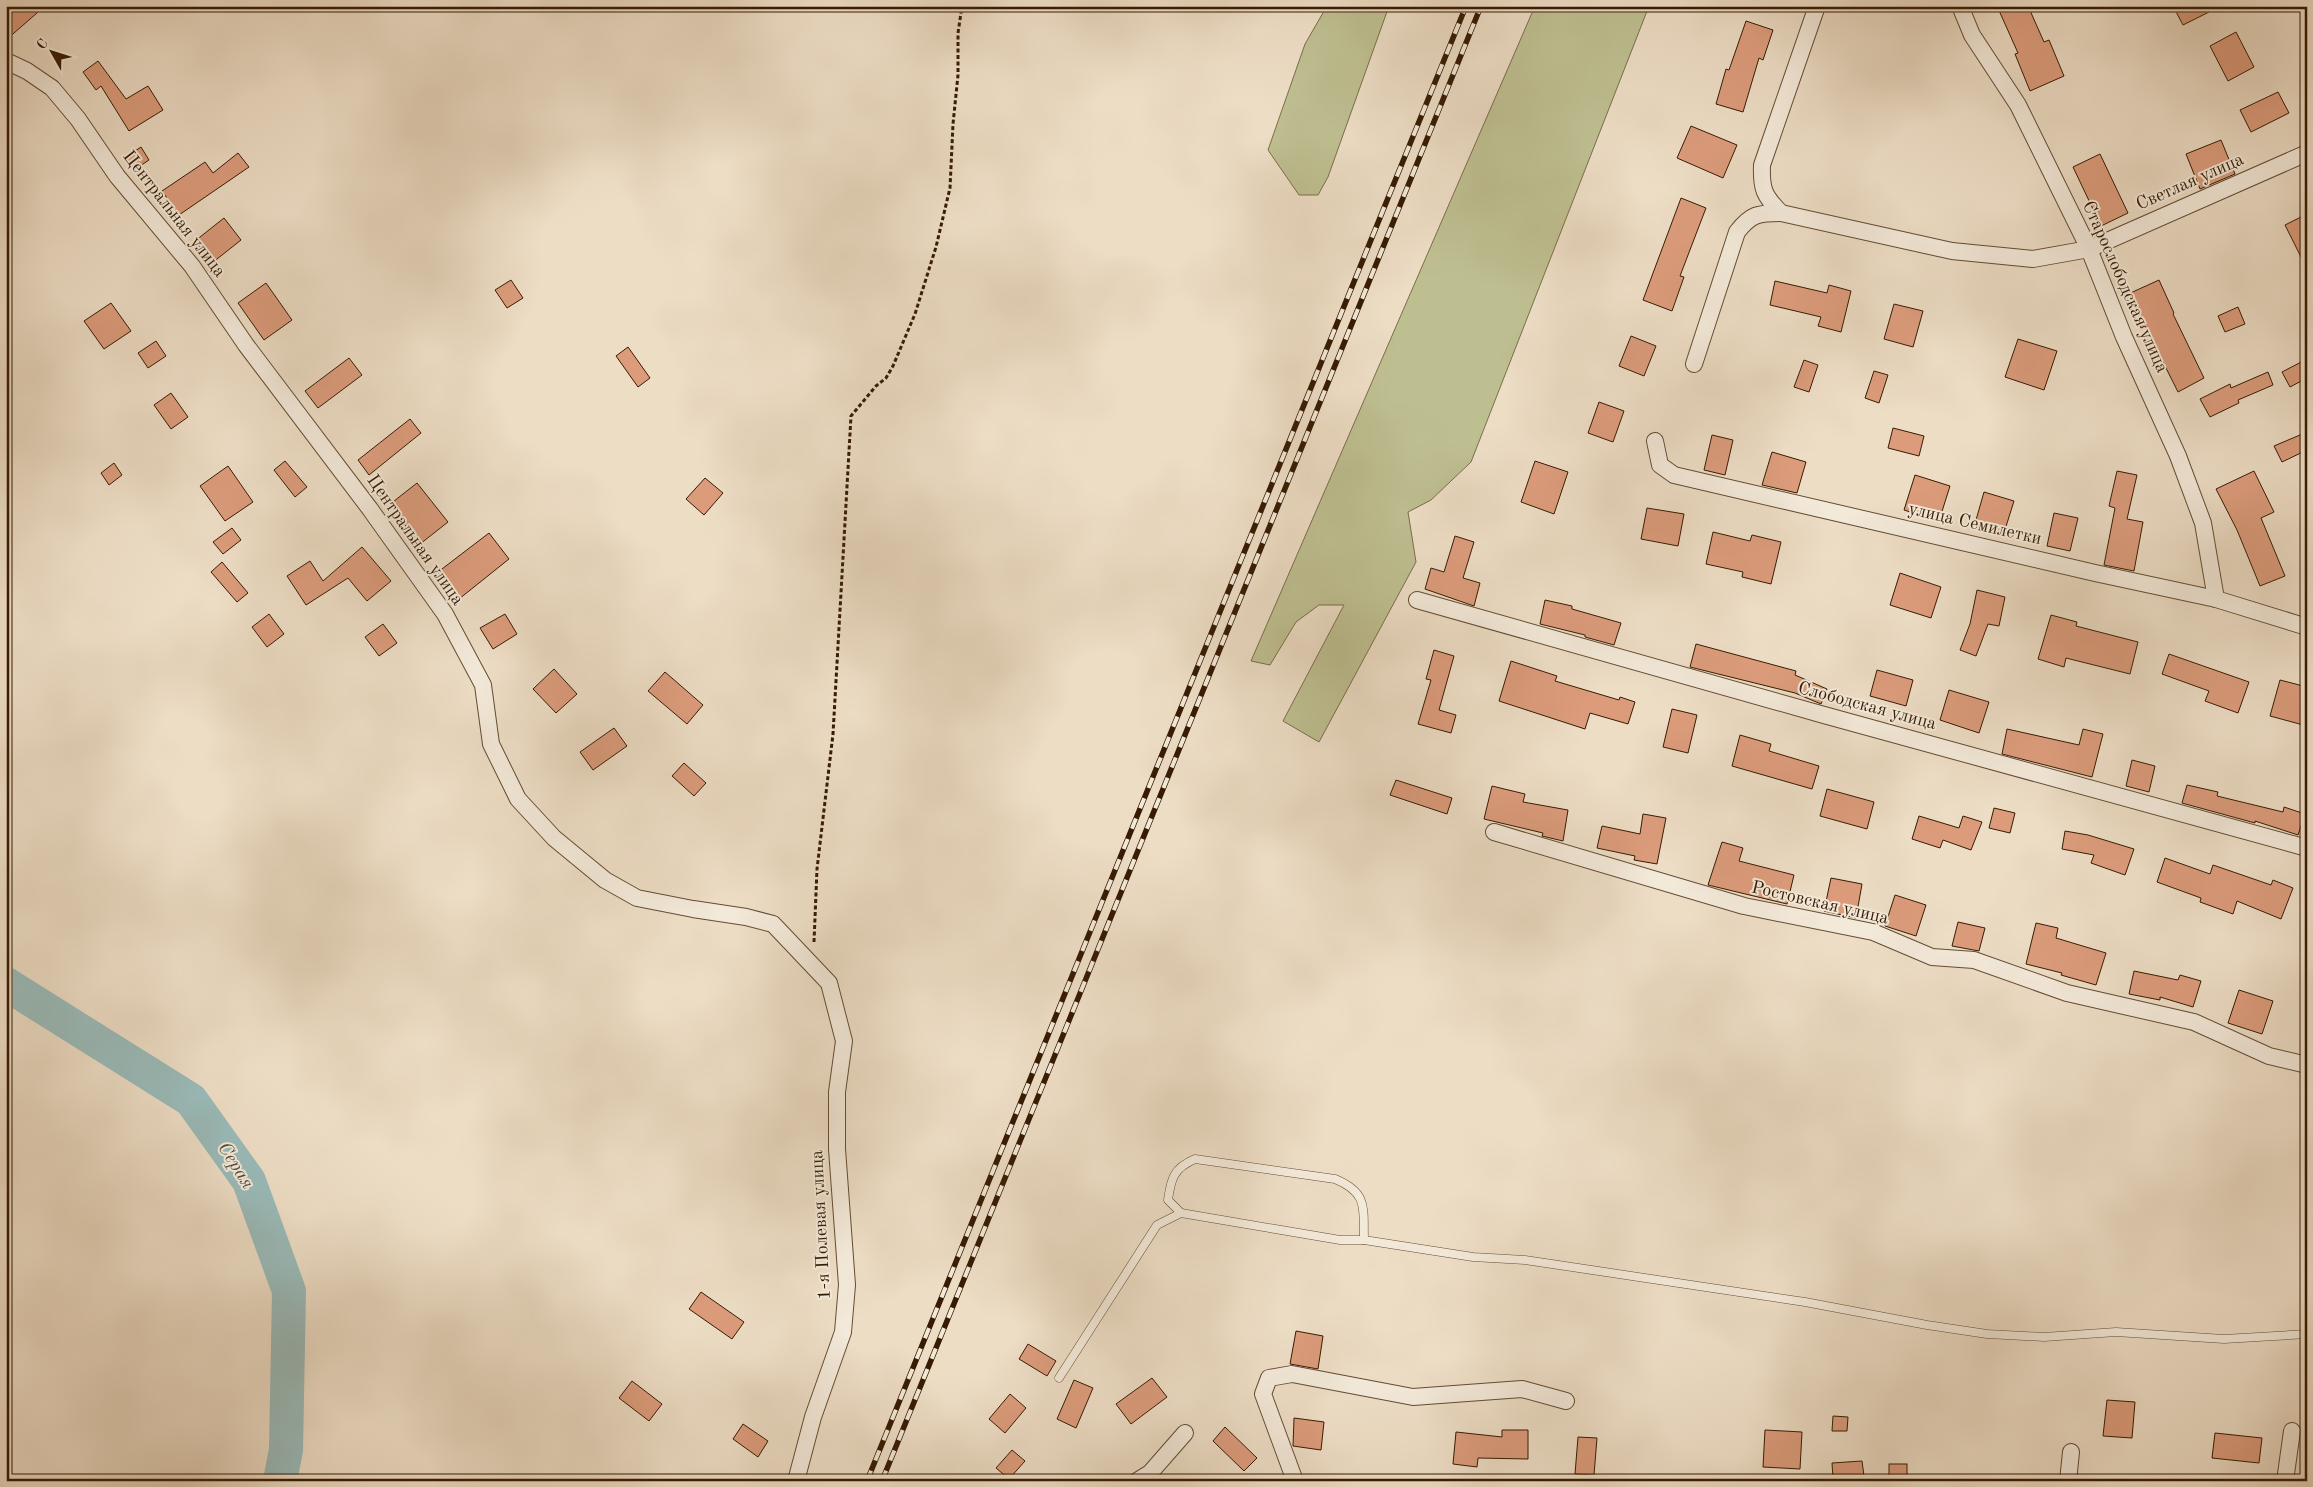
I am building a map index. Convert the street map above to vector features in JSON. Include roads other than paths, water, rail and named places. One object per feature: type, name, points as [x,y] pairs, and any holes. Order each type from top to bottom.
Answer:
[{"type":"street","points":[[1781,213],[1767,200],[1761,184],[1762,165],[1817,6]]},
{"type":"street","name":"Старослободская улица","points":[[1960,6],[1972,35],[2018,105],[2089,249],[2124,337],[2178,456],[2203,523],[2216,599]]},
{"type":"street","name":"Центральная улица","points":[[6,61],[27,70],[52,88],[78,119],[117,176],[192,266],[246,345],[370,509],[439,606],[483,685],[491,744],[518,799],[554,838],[613,885],[637,898],[693,910],[746,917],[773,924],[814,967]]},
{"type":"street","name":"Светлая улица","points":[[1781,213],[1952,251],[2033,259],[2089,249],[2307,153]]},
{"type":"street","points":[[1694,364],[1737,232],[1747,218],[1762,213],[1781,213]]},
{"type":"street","name":"улица Семилетки","points":[[1655,441],[1660,466],[1674,475],[2095,573],[2216,599],[2307,626]]},
{"type":"street","name":"Слободская улица","points":[[1417,600],[1814,713],[2307,848]]},
{"type":"street","name":"Ростовская улица","points":[[1494,832],[1744,906],[1873,932],[1932,957],[1974,960],[2067,993],[2194,1022],[2270,1056],[2307,1065]]},
{"type":"street","name":"1-я Полевая улица","points":[[796,1481],[813,1417],[842,1332],[847,1285],[837,1149],[837,1092],[844,1041],[829,983],[814,967]]},
{"type":"street","points":[[1296,1481],[1263,1394],[1269,1378],[1292,1374],[1413,1397],[1522,1389],[1566,1401]]},
{"type":"street","points":[[2285,1481],[2292,1431]]},
{"type":"street","points":[[1137,1481],[1150,1473],[1185,1433]]},
{"type":"street","points":[[2068,1481],[2071,1452]]},
{"type":"lane","points":[[1180,1213],[1168,1200],[1171,1180],[1182,1165],[1195,1159],[1326,1178],[1351,1185],[1363,1202],[1364,1240]]},
{"type":"lane","points":[[1059,1378],[1157,1225],[1180,1213],[1340,1240],[1364,1240],[1473,1257],[1525,1260],[1806,1302],[1986,1334],[2044,1337],[2116,1332],[2224,1338],[2307,1334]]},
{"type":"waterway","name":"Серая","points":[[6,984],[191,1100],[249,1181],[289,1291],[286,1450],[280,1481]]},
{"type":"railway","points":[[867,1481],[1466,6]]},
{"type":"railway","points":[[882,1481],[1481,6]]}]
